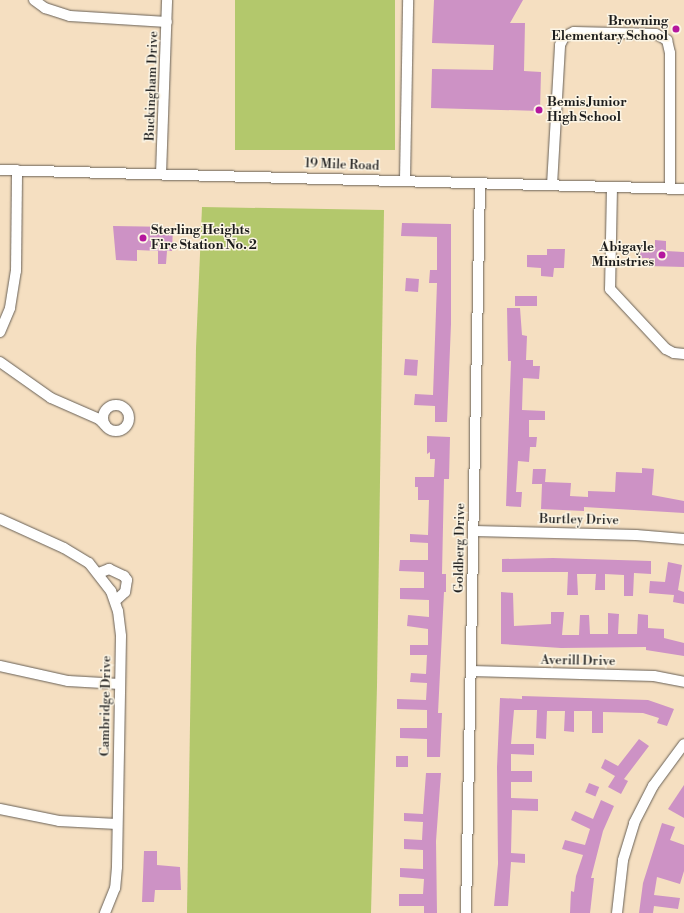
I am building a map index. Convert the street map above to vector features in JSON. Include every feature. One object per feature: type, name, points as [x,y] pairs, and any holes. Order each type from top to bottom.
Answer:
[{"type":"street","points":[[34,0],[46,8],[70,16],[167,22]]},
{"type":"street","name":"Buckingham Drive","points":[[161,174],[167,0]]},
{"type":"street","points":[[405,180],[408,0]]},
{"type":"street","points":[[552,185],[560,45],[564,37],[574,32],[656,34],[667,40],[670,53],[670,189]]},
{"type":"street","name":"19 Mile Road","points":[[0,170],[405,180],[684,189]]},
{"type":"street","points":[[0,332],[10,308],[16,271],[17,170]]},
{"type":"street","name":"Goldberg Drive","points":[[466,913],[480,183]]},
{"type":"street","points":[[612,187],[610,289],[666,349],[674,353],[684,354]]},
{"type":"street","points":[[0,362],[51,398],[92,416],[111,430],[119,430],[126,426],[128,418],[126,410],[119,406],[107,409],[92,416]]},
{"type":"street","points":[[105,425],[103,417],[107,409]]},
{"type":"street","name":"Cambridge Drive","points":[[0,520],[79,556],[99,573],[115,601],[120,623],[115,888],[105,913]]},
{"type":"street","name":"Burtley Drive","points":[[474,531],[636,535],[684,539]]},
{"type":"street","points":[[99,573],[109,569],[124,576],[127,580],[125,592],[115,601]]},
{"type":"street","points":[[0,666],[48,678],[120,684]]},
{"type":"street","name":"Averill Drive","points":[[471,671],[654,676],[684,682]]},
{"type":"street","points":[[617,913],[623,860],[634,823],[653,786],[684,744]]},
{"type":"street","points":[[0,809],[59,821],[117,824]]},
{"type":"green space","points":[[235,0],[395,0],[395,150],[235,150]]},
{"type":"green space","points":[[202,207],[384,210],[377,686],[371,913],[187,913],[196,348]]},
{"type":"building","points":[[434,0],[523,0],[510,23],[525,23],[524,71],[541,72],[540,111],[431,108],[432,69],[493,70],[494,45],[432,43]]},
{"type":"building","points":[[402,223],[451,224],[451,324],[447,422],[435,422],[435,406],[414,405],[415,394],[433,395],[437,283],[429,283],[430,270],[437,270],[437,237],[401,236]]},
{"type":"building","name":"Sterling Heights Fire Station No. 2","points":[[113,226],[173,227],[172,251],[167,251],[166,264],[158,264],[158,251],[137,250],[137,261],[116,260]]},
{"type":"building","name":"Abigayle Ministries","points":[[655,240],[666,241],[666,251],[684,252],[684,267],[648,266],[649,258],[640,258],[640,247],[655,247]]},
{"type":"building","points":[[547,249],[565,249],[564,268],[554,268],[553,277],[541,276],[541,268],[527,267],[527,255],[547,255]]},
{"type":"building","points":[[406,278],[419,279],[418,292],[405,291]]},
{"type":"building","points":[[515,296],[537,296],[537,306],[515,306]]},
{"type":"building","points":[[507,308],[520,308],[522,335],[527,336],[526,360],[533,360],[533,366],[540,366],[539,379],[523,378],[522,410],[545,411],[545,420],[529,420],[529,437],[537,437],[536,447],[530,447],[529,462],[518,461],[516,492],[522,492],[521,507],[506,506],[511,361],[508,361]]},
{"type":"building","points":[[405,359],[418,360],[417,376],[404,375]]},
{"type":"building","points":[[427,436],[450,437],[449,479],[444,479],[442,574],[446,574],[446,592],[444,592],[438,713],[442,713],[440,757],[427,757],[427,739],[400,738],[400,728],[427,728],[427,710],[397,709],[397,699],[426,700],[427,683],[410,682],[411,673],[426,674],[427,655],[410,655],[410,645],[428,645],[428,629],[407,626],[408,615],[429,617],[429,600],[400,599],[400,588],[424,588],[424,572],[399,571],[400,560],[428,560],[428,543],[410,542],[410,534],[428,535],[429,500],[418,500],[418,487],[415,487],[415,477],[434,477],[435,459],[430,459],[430,452],[427,454]]},
{"type":"building","points":[[642,468],[654,469],[652,495],[684,501],[684,513],[584,507],[584,511],[541,509],[542,484],[532,484],[533,469],[546,469],[545,482],[571,483],[570,496],[588,497],[588,491],[615,492],[616,472],[642,473]]},
{"type":"building","points":[[553,558],[651,561],[651,574],[634,573],[633,596],[624,596],[624,575],[605,574],[605,590],[595,590],[596,574],[577,574],[578,595],[567,595],[568,572],[502,572],[502,559]]},
{"type":"building","points":[[668,562],[682,565],[678,590],[684,592],[684,604],[673,602],[674,595],[649,593],[650,581],[665,582]]},
{"type":"building","points":[[501,592],[513,593],[514,626],[551,624],[551,612],[564,612],[562,635],[579,635],[580,615],[589,615],[590,634],[608,634],[608,613],[619,614],[618,634],[637,634],[638,614],[648,615],[648,628],[664,629],[664,638],[684,643],[684,656],[646,650],[646,647],[561,648],[501,644]]},
{"type":"building","points":[[522,696],[648,700],[674,709],[667,726],[657,723],[659,718],[643,713],[603,712],[603,733],[592,733],[592,711],[574,711],[574,732],[564,731],[565,711],[547,711],[546,739],[536,738],[537,710],[514,710],[511,744],[534,744],[534,755],[511,754],[511,771],[532,771],[532,782],[511,782],[511,798],[538,799],[538,811],[512,810],[511,853],[525,854],[525,863],[511,862],[508,906],[494,906],[498,864],[497,767],[500,698],[522,699]]},
{"type":"building","points":[[639,739],[649,746],[624,779],[628,781],[621,794],[608,787],[615,776],[601,768],[605,759],[618,766]]},
{"type":"building","points":[[396,756],[408,756],[408,767],[396,767]]},
{"type":"building","points":[[426,773],[441,773],[436,841],[437,913],[424,913],[424,906],[399,906],[399,894],[423,894],[424,879],[400,877],[400,868],[423,869],[423,850],[404,849],[404,839],[422,840],[423,822],[404,821],[404,813],[423,814]]},
{"type":"building","points":[[589,783],[599,787],[595,796],[585,792]]},
{"type":"building","points":[[684,785],[684,818],[668,809]]},
{"type":"building","points":[[601,800],[614,806],[603,831],[591,878],[594,878],[590,913],[570,913],[571,891],[574,892],[576,876],[583,855],[562,849],[565,840],[585,845],[590,829],[571,820],[575,811],[593,819]]},
{"type":"building","points":[[662,823],[675,827],[670,840],[684,845],[684,871],[680,884],[657,877],[654,895],[680,898],[678,909],[654,906],[653,913],[639,913],[643,883]]},
{"type":"building","points":[[144,851],[157,851],[157,865],[180,867],[181,890],[155,890],[154,902],[142,902]]},
{"type":"place","name":"Browning Elementary School","points":[[676,29]]},
{"type":"place","name":"Bemis Junior High School","points":[[539,110]]},
{"type":"place","name":"Sterling Heights Fire Station No. 2","points":[[143,238]]},
{"type":"place","name":"Abigayle Ministries","points":[[662,255]]}]
